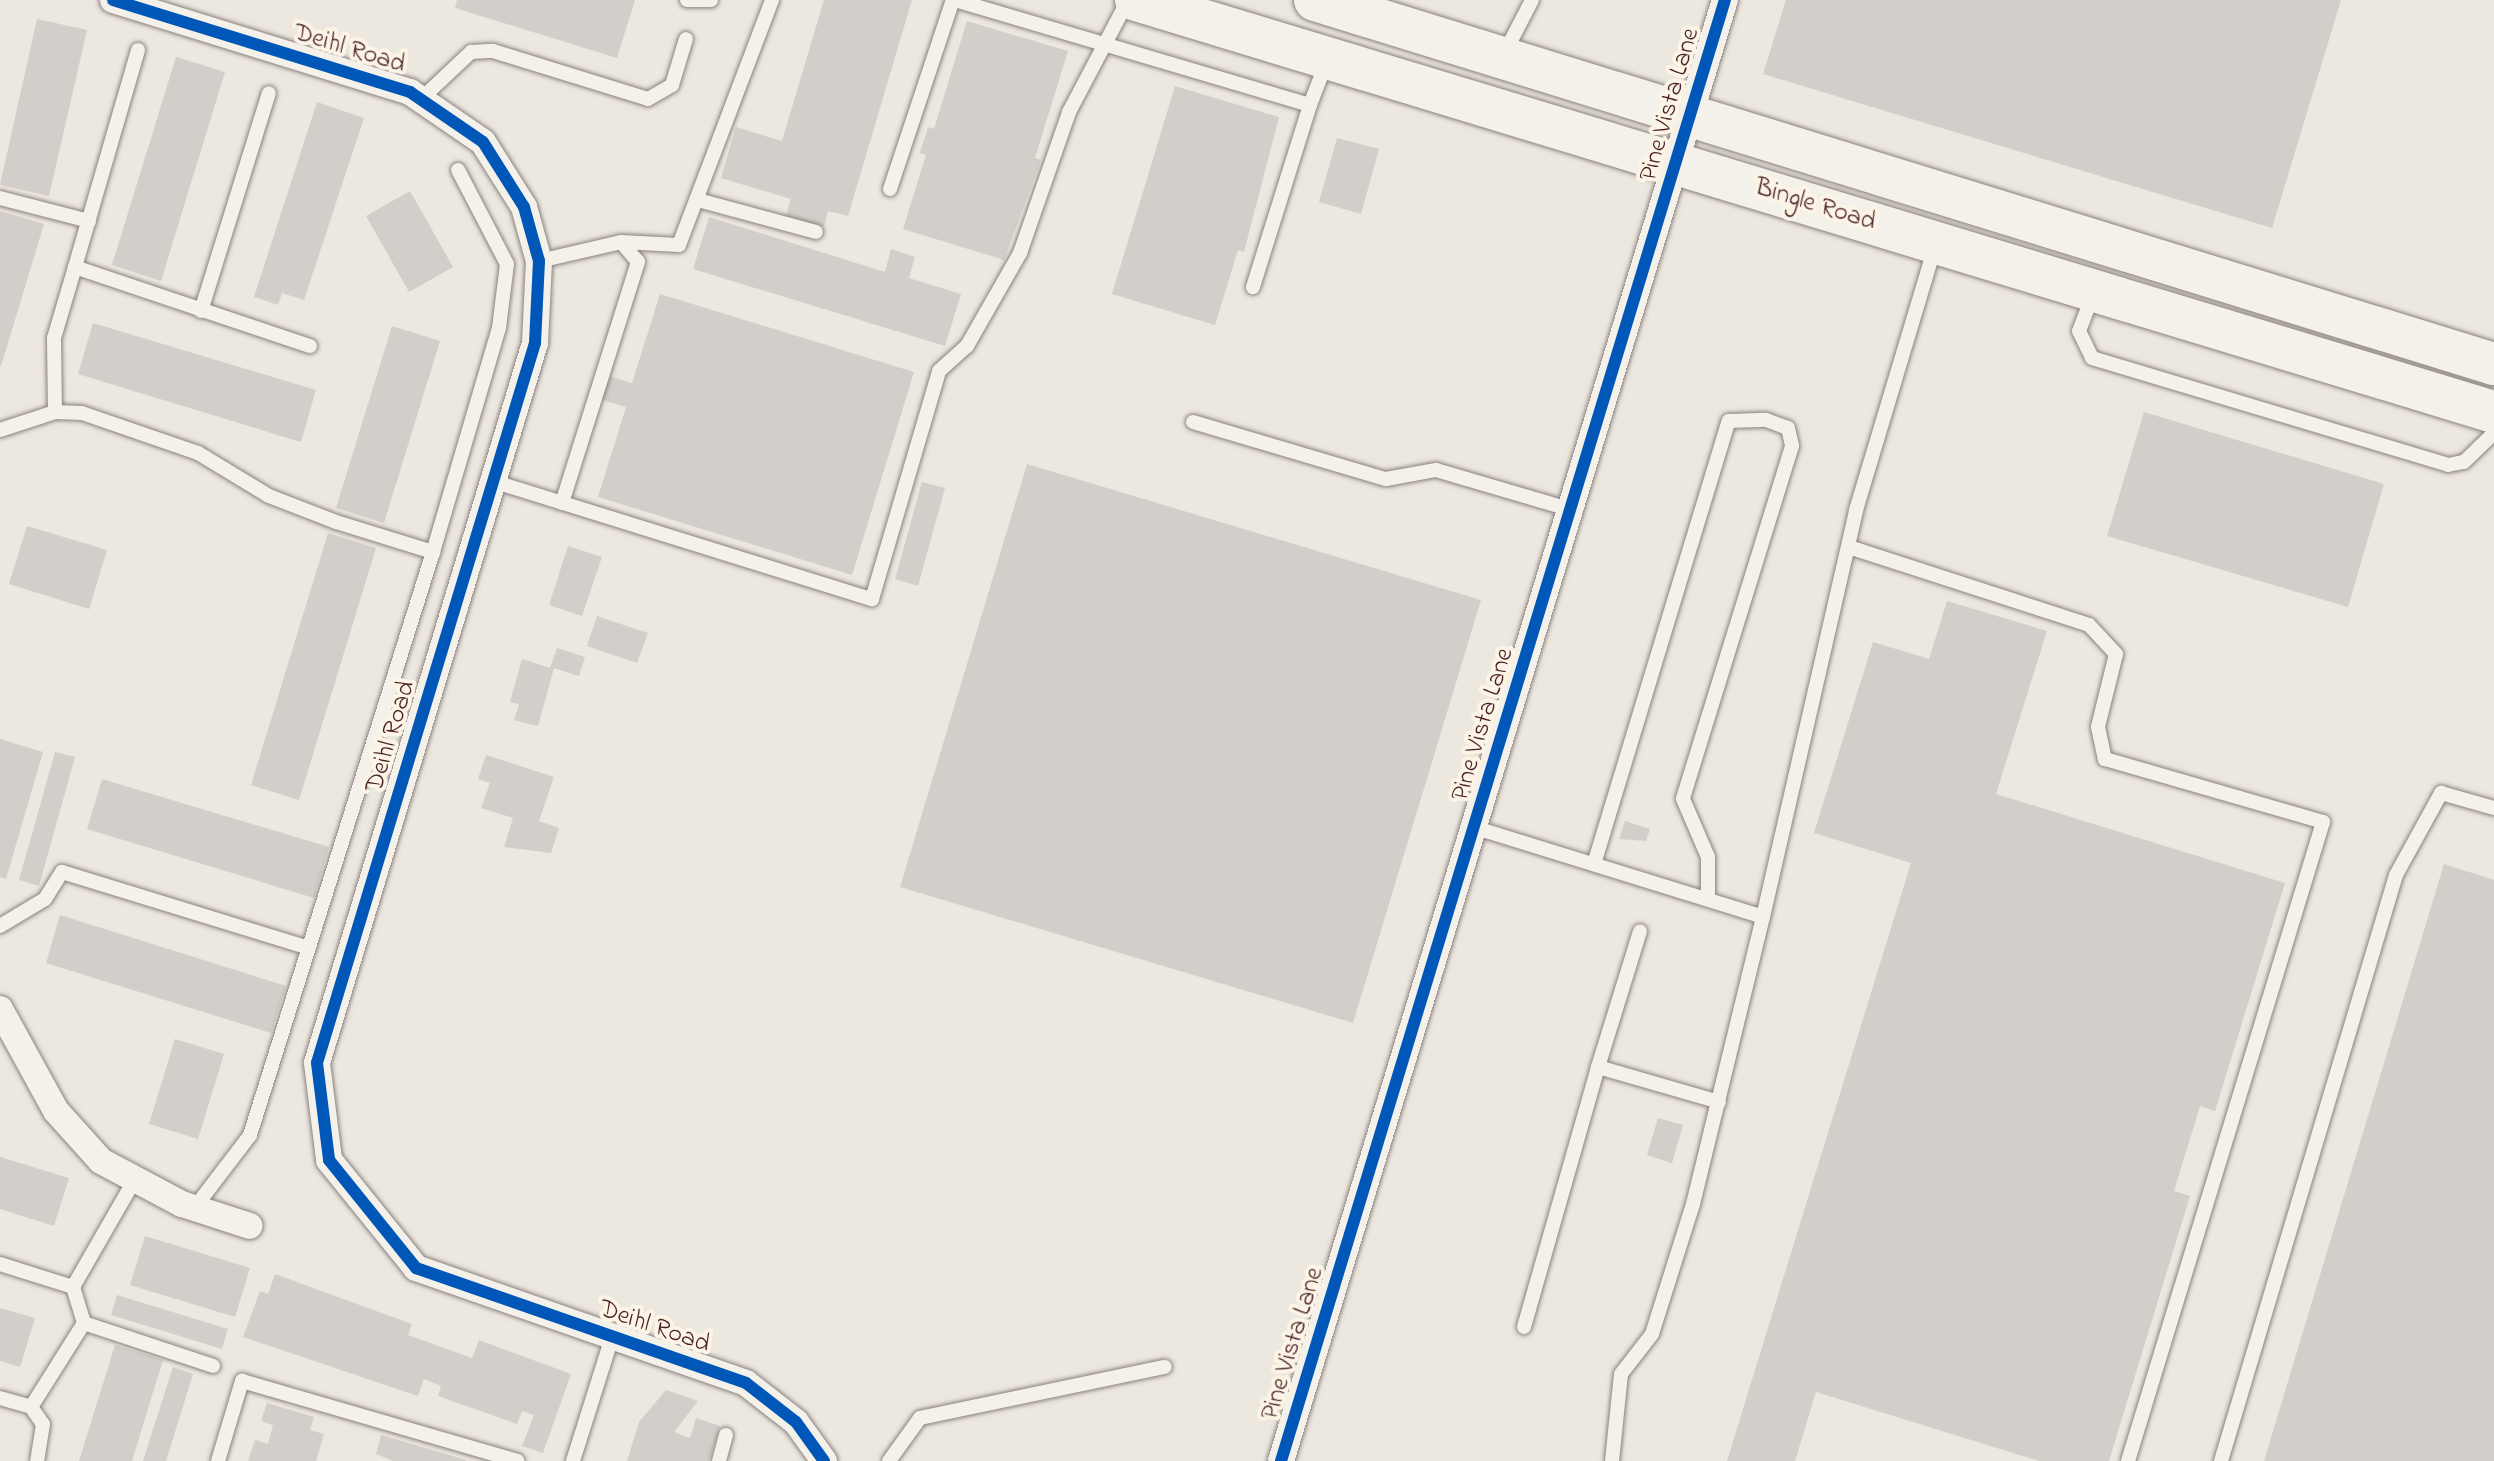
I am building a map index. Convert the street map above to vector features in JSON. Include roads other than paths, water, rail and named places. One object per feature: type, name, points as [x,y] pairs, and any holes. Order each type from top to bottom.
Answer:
[{"type":"main road","name":"Bingle Road","points":[[1136,0],[1226,13],[1327,59],[2494,412]]},
{"type":"main road","name":"Bingle Road","points":[[1315,0],[1692,113],[2494,364]]},
{"type":"main road","points":[[2095,289],[2109,245]]},
{"type":"street","name":"Deihl Road","points":[[113,0],[421,99],[483,142],[524,207],[539,261],[535,343],[317,1063],[329,1160],[416,1268],[746,1383],[796,1422],[824,1461]]},
{"type":"street","name":"Pine Vista Lane","points":[[1281,1461],[1476,828],[1725,0]]},
{"type":"street","points":[[0,1009],[56,1111],[101,1161],[196,1206],[250,1226]]},
{"type":"lane","points":[[687,0],[711,0]]},
{"type":"lane","points":[[539,261],[621,242],[679,245],[702,201],[772,0]]},
{"type":"lane","points":[[890,189],[954,0],[1101,46],[1310,105]]},
{"type":"lane","points":[[492,481],[872,599],[939,371],[967,346],[1020,253],[1101,46],[1128,0]]},
{"type":"lane","points":[[1503,56],[1532,0]]},
{"type":"lane","points":[[421,99],[471,52],[493,51],[648,99],[672,85],[686,39]]},
{"type":"lane","points":[[55,412],[54,338],[138,50]]},
{"type":"lane","points":[[1253,287],[1327,59]]},
{"type":"lane","points":[[201,311],[269,93]]},
{"type":"lane","points":[[196,1206],[250,1135],[433,552],[499,328],[507,264],[458,170]]},
{"type":"lane","points":[[0,198],[89,221]]},
{"type":"lane","points":[[702,201],[816,232]]},
{"type":"lane","points":[[562,503],[638,262],[621,242]]},
{"type":"lane","points":[[1612,1461],[1621,1374],[1652,1334],[1719,1102],[1852,548],[1856,510],[1937,242]]},
{"type":"lane","points":[[75,267],[310,346]]},
{"type":"lane","points":[[2095,289],[2079,331],[2092,358],[2448,465],[2464,462],[2494,433]]},
{"type":"lane","points":[[0,430],[55,412],[82,413],[198,453],[269,496],[433,552]]},
{"type":"lane","points":[[1594,864],[1729,421],[1766,420],[1788,428],[1792,446],[1683,799],[1708,857],[1708,899]]},
{"type":"lane","points":[[1193,422],[1386,479],[1436,470],[1572,510]]},
{"type":"lane","points":[[1852,548],[2089,625],[2116,654],[2098,727],[2105,759],[2323,822],[2128,1461]]},
{"type":"lane","points":[[2221,1461],[2396,875],[2441,793],[2494,808]]},
{"type":"lane","points":[[1476,828],[1763,917]]},
{"type":"lane","points":[[0,926],[45,899],[62,872],[309,948]]},
{"type":"lane","points":[[1524,1327],[1640,931]]},
{"type":"lane","points":[[1598,1067],[1719,1102]]},
{"type":"lane","points":[[31,1407],[84,1323],[73,1287],[135,1179]]},
{"type":"lane","points":[[0,1264],[73,1287]]},
{"type":"lane","points":[[84,1323],[213,1366]]},
{"type":"lane","points":[[573,1461],[612,1337]]},
{"type":"lane","points":[[889,1461],[920,1418],[1165,1367]]},
{"type":"lane","points":[[218,1461],[242,1381],[518,1461]]},
{"type":"lane","points":[[0,1398],[31,1407],[43,1424],[37,1461]]},
{"type":"lane","points":[[719,1461],[726,1435]]}]
